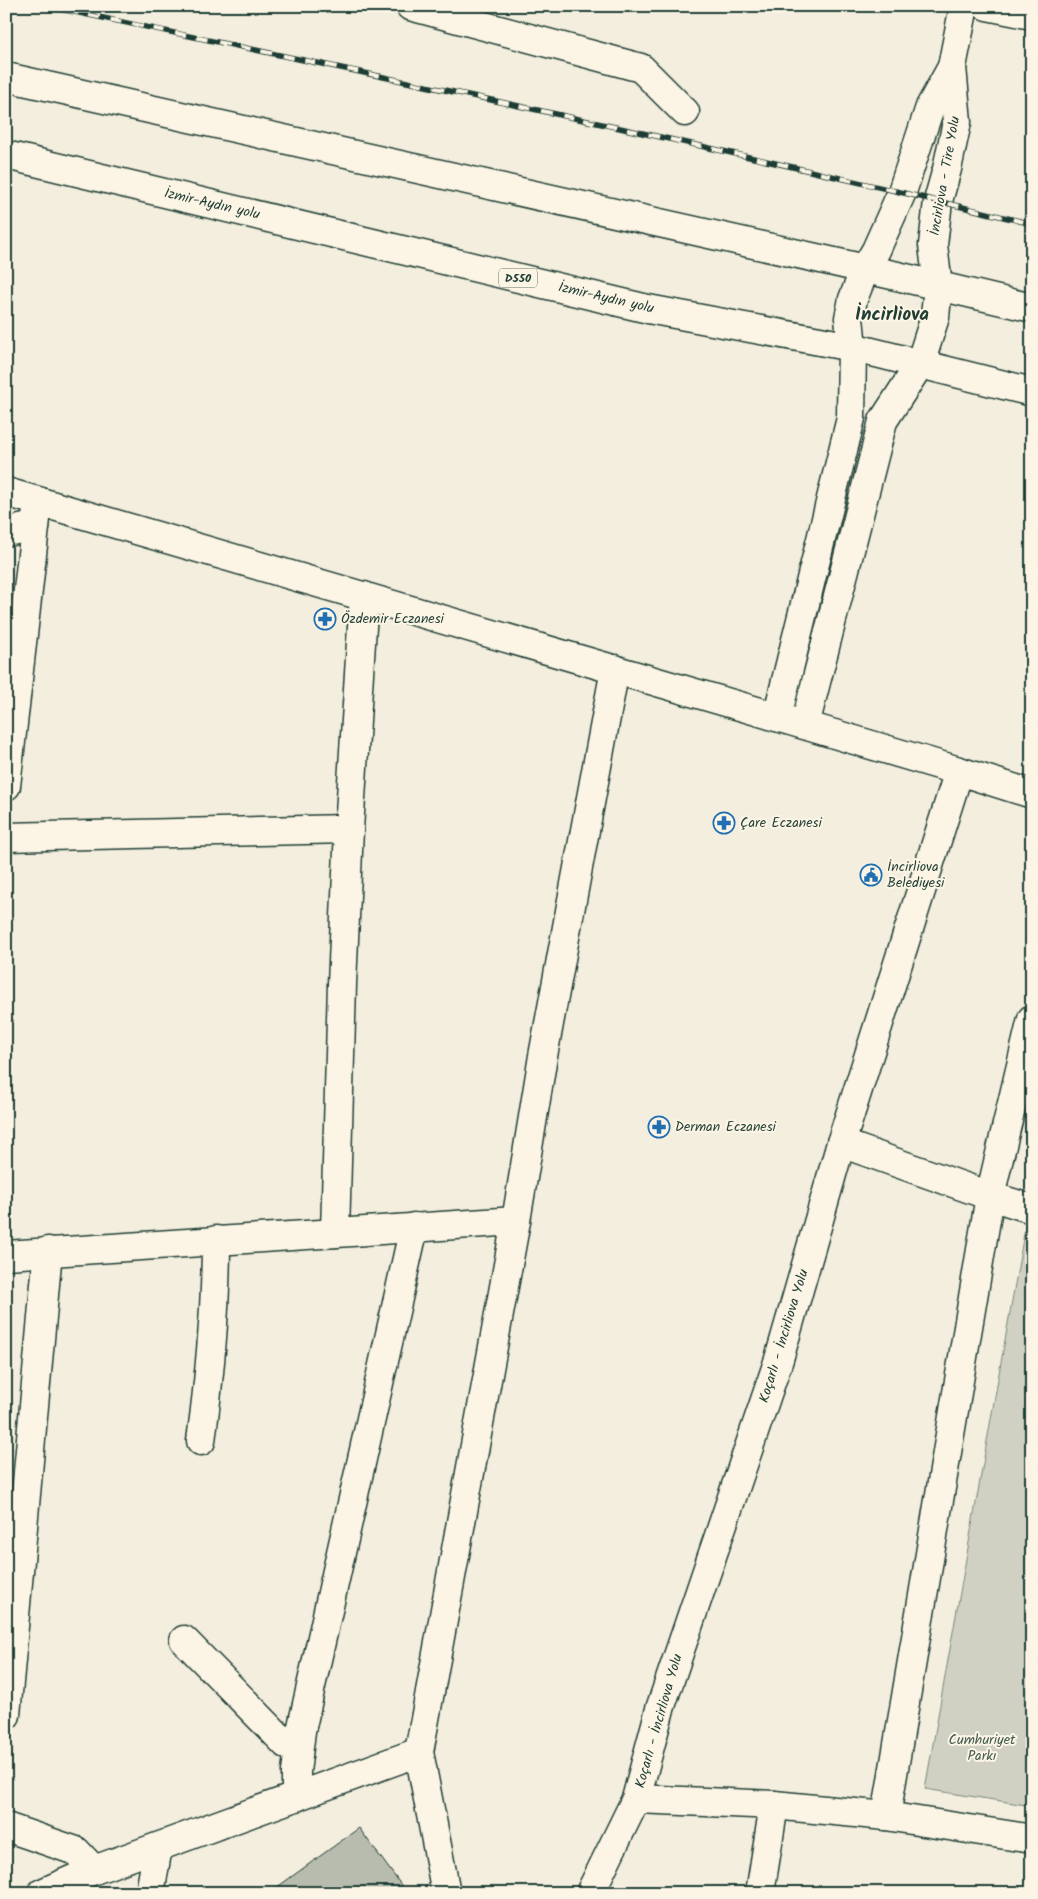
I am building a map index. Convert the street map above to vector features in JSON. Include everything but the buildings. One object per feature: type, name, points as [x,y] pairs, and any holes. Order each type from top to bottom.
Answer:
[{"type":"main road","points":[[410,6],[641,68],[685,112]]},
{"type":"main road","name":"İncirliova - Tire Yolu","points":[[805,725],[883,421],[920,364],[934,317],[938,286],[933,245],[938,201],[957,122],[952,67],[964,6]]},
{"type":"main road","points":[[987,6],[1032,15]]},
{"type":"main road","name":"İncirliova - Tire Yolu","points":[[777,717],[851,418],[852,347],[849,318],[853,299],[865,269],[876,250],[902,192],[930,107],[952,67]]},
{"type":"main road","points":[[6,78],[865,269],[1032,308]]},
{"type":"main road","name":"İzmir-Aydın yolu","points":[[6,155],[648,308],[852,347],[1032,392]]},
{"type":"main road","points":[[6,492],[37,514],[364,596],[959,770],[1032,794]]},
{"type":"main road","points":[[6,532],[37,514]]},
{"type":"main road","points":[[6,786],[37,514]]},
{"type":"main road","points":[[335,1232],[342,984],[349,830],[364,596]]},
{"type":"main road","points":[[446,1893],[418,1752],[516,1220],[543,1056],[615,669]]},
{"type":"main road","name":"Koçarlı - İncirliova Yolu","points":[[590,1893],[636,1799],[660,1709],[779,1359],[841,1143],[959,770]]},
{"type":"main road","points":[[6,837],[349,830]]},
{"type":"main road","points":[[886,1816],[990,1196],[1032,1019]]},
{"type":"main road","points":[[841,1143],[990,1196],[1032,1208]]},
{"type":"main road","points":[[6,1255],[516,1220]]},
{"type":"main road","points":[[296,1797],[298,1751],[414,1227]]},
{"type":"main road","points":[[201,1441],[210,1379],[215,1317],[216,1240]]},
{"type":"main road","points":[[6,1716],[48,1251]]},
{"type":"main road","points":[[184,1640],[286,1744],[298,1751]]},
{"type":"main road","points":[[42,1893],[94,1870],[418,1752]]},
{"type":"main road","points":[[636,1799],[774,1805],[886,1816],[1032,1839]]},
{"type":"main road","points":[[760,1893],[774,1805]]},
{"type":"main road","points":[[6,1827],[76,1852],[94,1870]]},
{"type":"main road","points":[[150,1893],[158,1847]]},
{"type":"green space","name":"Cumhuriyet Parkı","points":[[1025,1228],[1032,1230],[1032,1806],[925,1789]]},
{"type":"railway","points":[[46,6],[786,165],[1032,224]]},
{"type":"place","name":"Özdemir Eczanesi","points":[[325,619]]},
{"type":"place","name":"Çare Eczanesi","points":[[724,823]]},
{"type":"place","name":"İncirliova Belediyesi","points":[[871,875]]},
{"type":"place","name":"Derman Eczanesi","points":[[659,1127]]},
{"type":"district","name":"İncirliova","points":[[892,315]]}]
